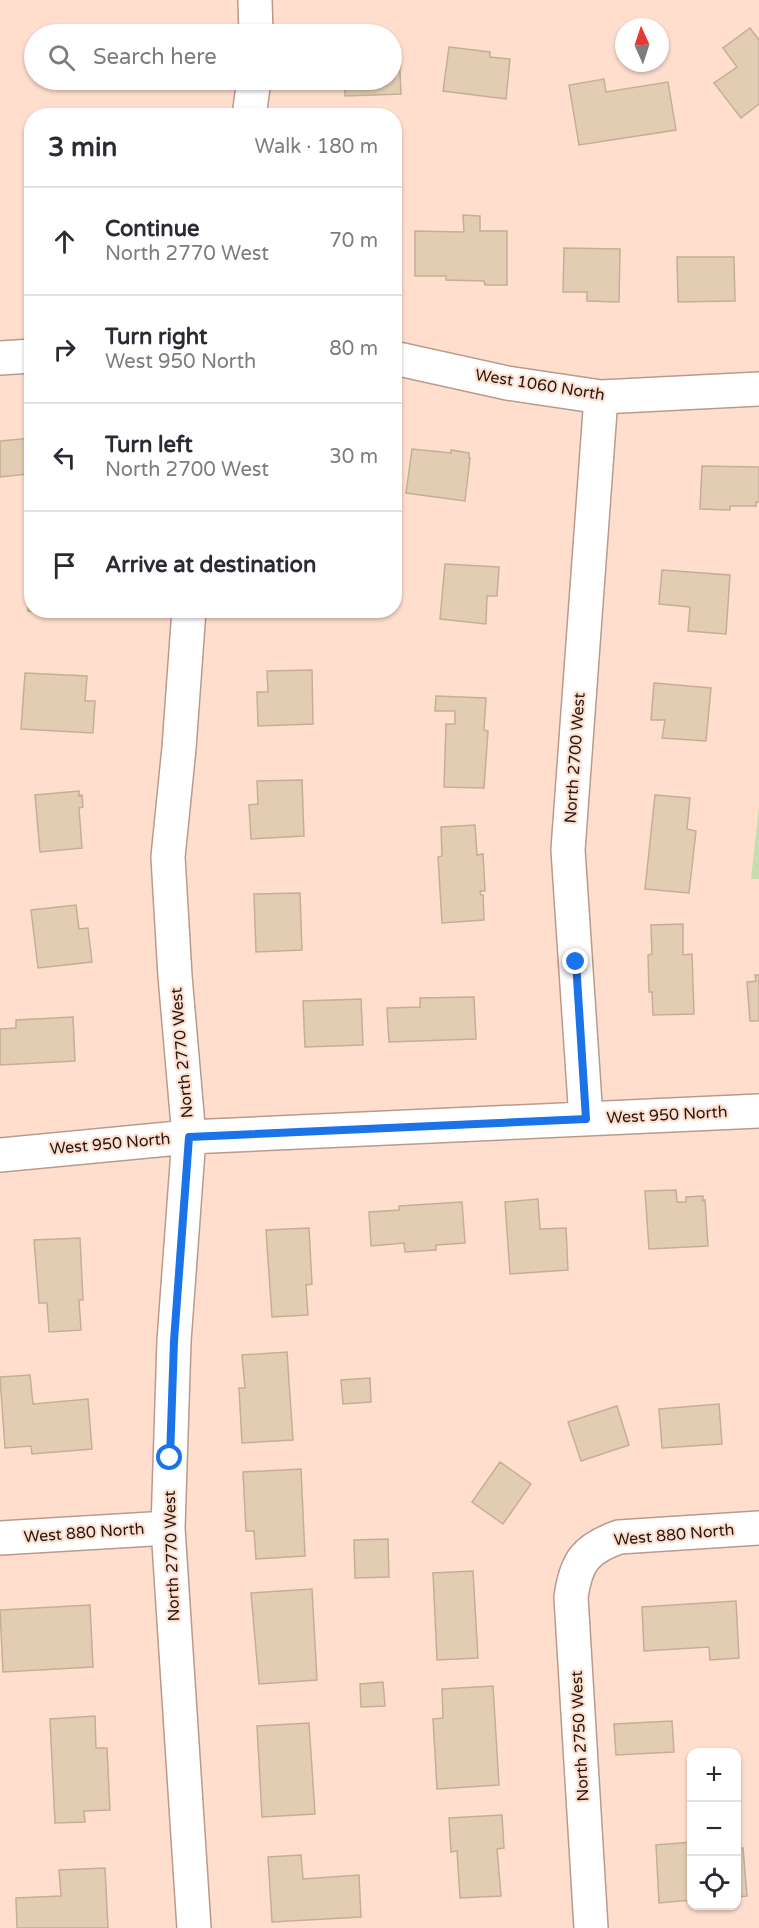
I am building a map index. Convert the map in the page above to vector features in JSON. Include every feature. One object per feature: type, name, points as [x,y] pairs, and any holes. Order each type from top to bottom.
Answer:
[{"type":"street","points":[[255,0],[256,24]]},
{"type":"street","points":[[250,108],[253,90]]},
{"type":"street","points":[[0,358],[24,356]]},
{"type":"street","name":"West 1060 North","points":[[402,360],[507,383],[601,397],[759,389]]},
{"type":"street","name":"North 2700 West","points":[[586,1119],[568,850],[601,397]]},
{"type":"street","name":"North 2770 West","points":[[188,618],[168,857],[175,976],[189,1137],[174,1341],[168,1528],[194,1928]]},
{"type":"street","name":"West 950 North","points":[[0,1155],[189,1137],[759,1111]]},
{"type":"street","name":"West 880 North","points":[[0,1538],[168,1528]]},
{"type":"street","name":"West 880 North","points":[[591,1551],[599,1544],[619,1537],[759,1528]]},
{"type":"street","name":"North 2750 West","points":[[591,1551],[584,1558],[574,1576],[572,1598],[591,1928]]},
{"type":"green space","points":[[759,805],[759,879],[751,879]]},
{"type":"building","points":[[750,28],[759,40],[759,104],[741,118],[714,83],[737,67],[723,48]]},
{"type":"building","points":[[449,47],[490,52],[490,57],[510,59],[506,99],[443,91]]},
{"type":"building","points":[[604,79],[606,92],[668,82],[676,130],[579,145],[569,85]]},
{"type":"building","points":[[345,90],[401,90],[401,94],[345,96]]},
{"type":"building","points":[[463,215],[480,216],[480,231],[507,231],[507,285],[485,285],[484,281],[446,280],[446,276],[415,276],[415,231],[464,232]]},
{"type":"building","points":[[564,248],[620,249],[619,302],[587,301],[587,292],[563,292]]},
{"type":"building","points":[[677,257],[734,257],[735,301],[678,302]]},
{"type":"building","points":[[24,439],[24,474],[0,477],[0,441]]},
{"type":"building","points":[[412,449],[469,453],[465,501],[406,493]]},
{"type":"building","points":[[702,466],[759,467],[759,502],[756,502],[756,506],[730,506],[730,510],[700,509]]},
{"type":"building","points":[[445,564],[499,567],[497,596],[487,596],[486,624],[440,619]]},
{"type":"building","points":[[662,570],[730,575],[726,634],[688,631],[690,607],[659,604]]},
{"type":"building","points":[[312,670],[313,724],[258,726],[257,692],[268,692],[267,671]]},
{"type":"building","points":[[25,673],[87,676],[85,701],[95,701],[93,733],[21,729]]},
{"type":"building","points":[[654,683],[711,688],[706,741],[662,738],[665,720],[651,720]]},
{"type":"building","points":[[436,696],[486,698],[484,730],[488,731],[484,788],[444,787],[446,724],[455,724],[455,711],[435,711]]},
{"type":"building","points":[[302,780],[304,836],[251,839],[249,805],[258,804],[257,781]]},
{"type":"building","points":[[79,791],[79,796],[82,795],[83,807],[79,808],[82,848],[40,852],[35,795]]},
{"type":"building","points":[[655,795],[690,798],[687,829],[696,831],[689,893],[645,889]]},
{"type":"building","points":[[475,825],[477,855],[483,854],[485,891],[480,891],[483,895],[484,920],[442,923],[438,857],[442,856],[441,827]]},
{"type":"building","points":[[300,893],[302,950],[256,952],[254,894]]},
{"type":"building","points":[[76,905],[79,929],[88,928],[92,962],[38,968],[31,910]]},
{"type":"building","points":[[683,924],[683,955],[692,954],[694,1014],[653,1015],[652,992],[649,992],[648,955],[652,954],[651,925]]},
{"type":"building","points":[[755,975],[759,975],[759,1021],[750,1021],[747,982],[756,981]]},
{"type":"building","points":[[474,997],[476,1039],[389,1042],[387,1008],[420,1007],[420,998]]},
{"type":"building","points":[[361,999],[363,1045],[305,1047],[303,1001]]},
{"type":"building","points":[[73,1017],[75,1061],[0,1065],[0,1029],[16,1028],[16,1020]]},
{"type":"building","points":[[676,1190],[677,1202],[686,1202],[686,1197],[703,1196],[708,1246],[649,1249],[645,1191]]},
{"type":"building","points":[[538,1199],[540,1229],[566,1228],[568,1270],[510,1274],[505,1202]]},
{"type":"building","points":[[462,1202],[465,1243],[436,1245],[436,1250],[405,1252],[404,1243],[371,1246],[369,1212],[399,1210],[399,1206]]},
{"type":"building","points":[[309,1228],[312,1284],[306,1285],[308,1315],[272,1317],[266,1230]]},
{"type":"building","points":[[80,1238],[83,1300],[79,1300],[81,1330],[49,1332],[47,1303],[39,1303],[34,1240]]},
{"type":"building","points":[[287,1352],[293,1440],[242,1443],[239,1388],[245,1388],[242,1355]]},
{"type":"building","points":[[30,1375],[33,1404],[88,1399],[92,1449],[32,1454],[31,1446],[5,1448],[0,1377]]},
{"type":"building","points":[[370,1378],[371,1402],[343,1404],[341,1380]]},
{"type":"building","points":[[719,1404],[722,1444],[662,1448],[659,1409]]},
{"type":"building","points":[[617,1406],[629,1445],[581,1461],[568,1422]]},
{"type":"building","points":[[500,1462],[531,1484],[503,1524],[472,1502]]},
{"type":"building","points":[[301,1469],[305,1556],[256,1559],[254,1531],[246,1531],[243,1472]]},
{"type":"building","points":[[388,1539],[389,1577],[355,1578],[354,1540]]},
{"type":"building","points":[[473,1571],[478,1658],[437,1660],[433,1573]]},
{"type":"building","points":[[312,1589],[317,1680],[259,1684],[251,1593]]},
{"type":"building","points":[[736,1601],[739,1658],[710,1660],[709,1647],[644,1651],[642,1607]]},
{"type":"building","points":[[90,1605],[93,1667],[3,1672],[0,1610]]},
{"type":"building","points":[[383,1682],[385,1706],[361,1707],[360,1684]]},
{"type":"building","points":[[493,1686],[499,1785],[437,1789],[433,1719],[443,1718],[442,1689]]},
{"type":"building","points":[[95,1716],[96,1748],[107,1748],[110,1810],[84,1811],[85,1822],[55,1823],[50,1719]]},
{"type":"building","points":[[672,1721],[674,1752],[616,1755],[614,1724]]},
{"type":"building","points":[[309,1723],[315,1814],[262,1817],[257,1726]]},
{"type":"building","points":[[502,1815],[504,1848],[497,1849],[501,1896],[460,1898],[457,1851],[451,1852],[449,1818]]},
{"type":"building","points":[[687,1842],[687,1900],[659,1903],[656,1845]]},
{"type":"building","points":[[741,1848],[743,1848],[747,1896],[741,1897]]},
{"type":"building","points":[[301,1855],[303,1879],[359,1875],[361,1917],[272,1922],[268,1857]]},
{"type":"building","points":[[105,1868],[108,1928],[17,1928],[16,1898],[61,1896],[59,1870]]},
{"type":"route","points":[[170,1458],[174,1341],[189,1137],[586,1119],[576,962]]}]
